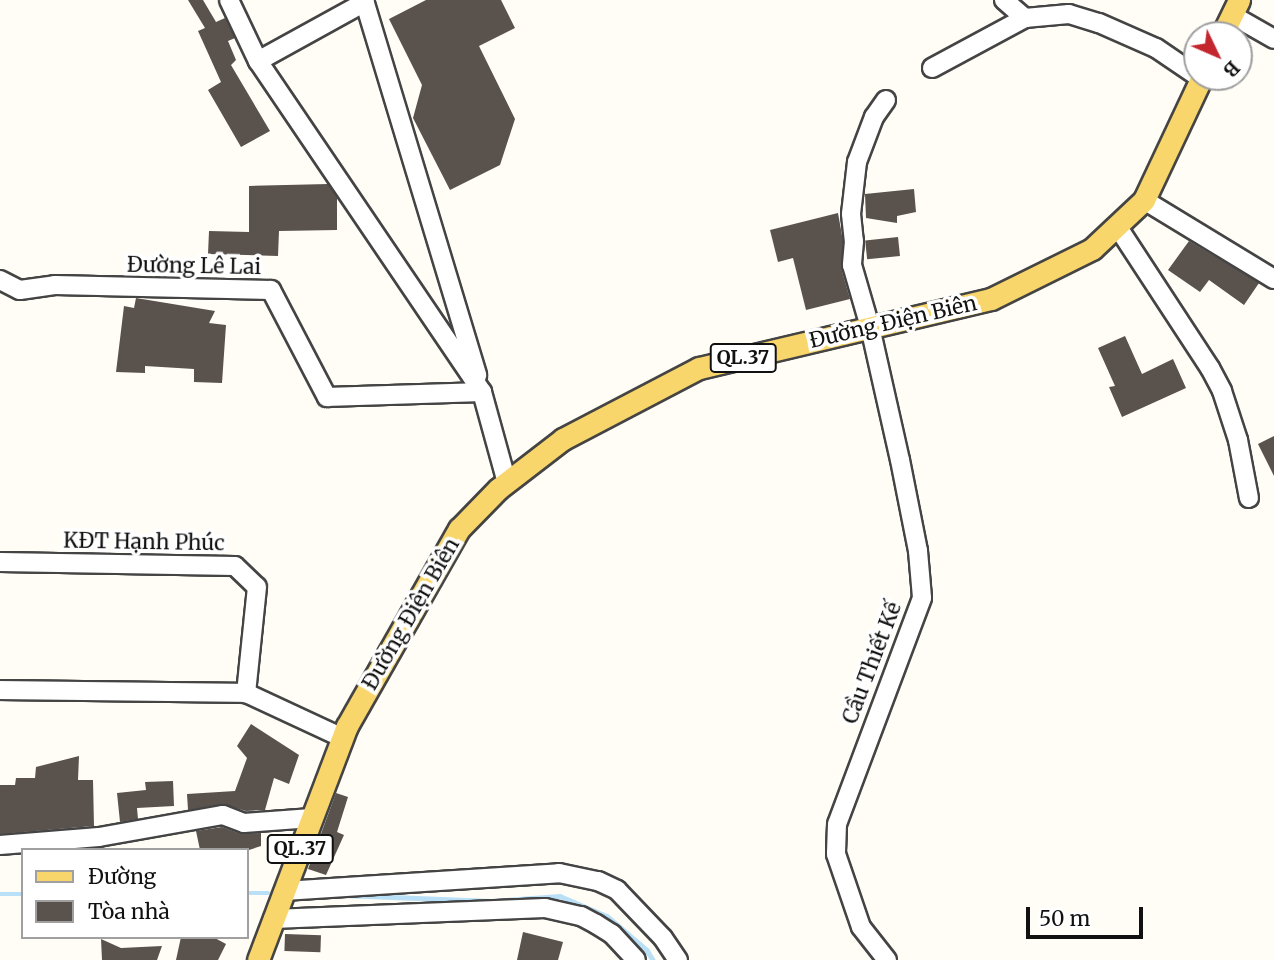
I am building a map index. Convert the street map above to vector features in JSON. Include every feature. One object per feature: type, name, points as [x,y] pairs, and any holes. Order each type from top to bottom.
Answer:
[{"type":"main road","name":"Đường Điện Biên","points":[[258,960],[343,738],[458,529],[507,483],[564,439],[699,368],[991,299],[1092,248],[1144,200],[1194,91]]},
{"type":"street","points":[[229,0],[258,61],[482,392]]},
{"type":"street","points":[[1004,0],[1025,18]]},
{"type":"street","points":[[258,61],[365,1],[507,483]]},
{"type":"street","points":[[1235,8],[1274,39]]},
{"type":"street","points":[[932,68],[1025,18],[1069,14],[1099,23],[1156,48],[1183,66]]},
{"type":"street","name":"Cầu Thiết Kế","points":[[886,100],[874,117],[857,162],[851,214],[854,241],[852,265],[870,327],[913,525],[922,598],[837,824],[836,854],[861,926],[887,960]]},
{"type":"street","points":[[1144,200],[1274,279]]},
{"type":"street","points":[[1117,226],[1210,368],[1222,391],[1238,440],[1249,498]]},
{"type":"street","name":"Đường Lê Lai","points":[[0,280],[20,290],[55,285],[271,290],[327,397],[482,392]]},
{"type":"street","name":"KĐT Hạnh Phúc","points":[[0,562],[235,566],[257,587],[246,693]]},
{"type":"street","points":[[0,690],[246,693],[343,738]]},
{"type":"street","points":[[0,845],[99,836],[223,816],[244,823],[312,818]]},
{"type":"street","points":[[284,891],[559,873],[598,881],[617,890],[663,938],[678,960]]},
{"type":"street","points":[[273,919],[545,908],[581,916],[596,924],[612,934],[636,960]]},
{"type":"building","points":[[188,0],[203,0],[216,22],[225,18],[235,38],[228,41],[236,60],[231,65],[270,131],[241,147],[208,90],[221,82],[198,31],[205,28]]},
{"type":"building","points":[[426,0],[501,0],[515,28],[479,46],[515,119],[500,165],[450,190],[413,118],[422,85],[389,19]]},
{"type":"building","points":[[328,184],[337,198],[337,230],[279,231],[278,256],[208,254],[209,231],[249,232],[249,186]]},
{"type":"building","points":[[914,189],[916,212],[897,216],[897,223],[866,218],[865,194]]},
{"type":"building","points":[[838,213],[843,241],[841,268],[850,299],[806,310],[793,258],[778,262],[770,230]]},
{"type":"building","points":[[898,237],[900,256],[867,259],[865,240]]},
{"type":"building","points":[[1189,241],[1259,283],[1244,305],[1209,280],[1200,292],[1168,270]]},
{"type":"building","points":[[136,298],[215,311],[209,323],[226,325],[222,383],[194,382],[194,369],[145,366],[145,373],[116,372],[124,306],[134,308]]},
{"type":"building","points":[[1125,336],[1142,374],[1173,359],[1186,388],[1122,417],[1109,387],[1115,386],[1098,348]]},
{"type":"building","points":[[1274,436],[1274,476],[1258,444]]},
{"type":"building","points":[[251,724],[299,755],[289,784],[274,778],[265,810],[246,811],[222,804],[188,810],[187,794],[235,791],[247,758],[237,746]]},
{"type":"building","points":[[79,756],[78,780],[93,780],[94,826],[0,834],[0,785],[15,785],[16,778],[35,778],[36,767]]},
{"type":"building","points":[[173,781],[174,806],[137,808],[138,819],[120,822],[117,793],[146,790],[145,782]]},
{"type":"building","points":[[336,793],[348,797],[337,832],[344,835],[326,875],[308,869]]},
{"type":"building","points":[[222,827],[241,834],[261,833],[261,846],[249,850],[200,848],[196,831]]},
{"type":"building","points":[[523,932],[563,942],[558,960],[517,960]]},
{"type":"building","points":[[285,934],[321,935],[320,952],[284,951]]},
{"type":"building","points":[[101,939],[121,948],[162,946],[157,960],[102,960]]},
{"type":"building","points":[[181,939],[217,939],[226,944],[218,960],[176,960]]},
{"type":"waterway","points":[[248,893],[268,893]]},
{"type":"waterway","points":[[0,894],[21,894]]},
{"type":"waterway","points":[[342,895],[491,901],[560,896],[607,916],[647,950],[653,960]]}]
